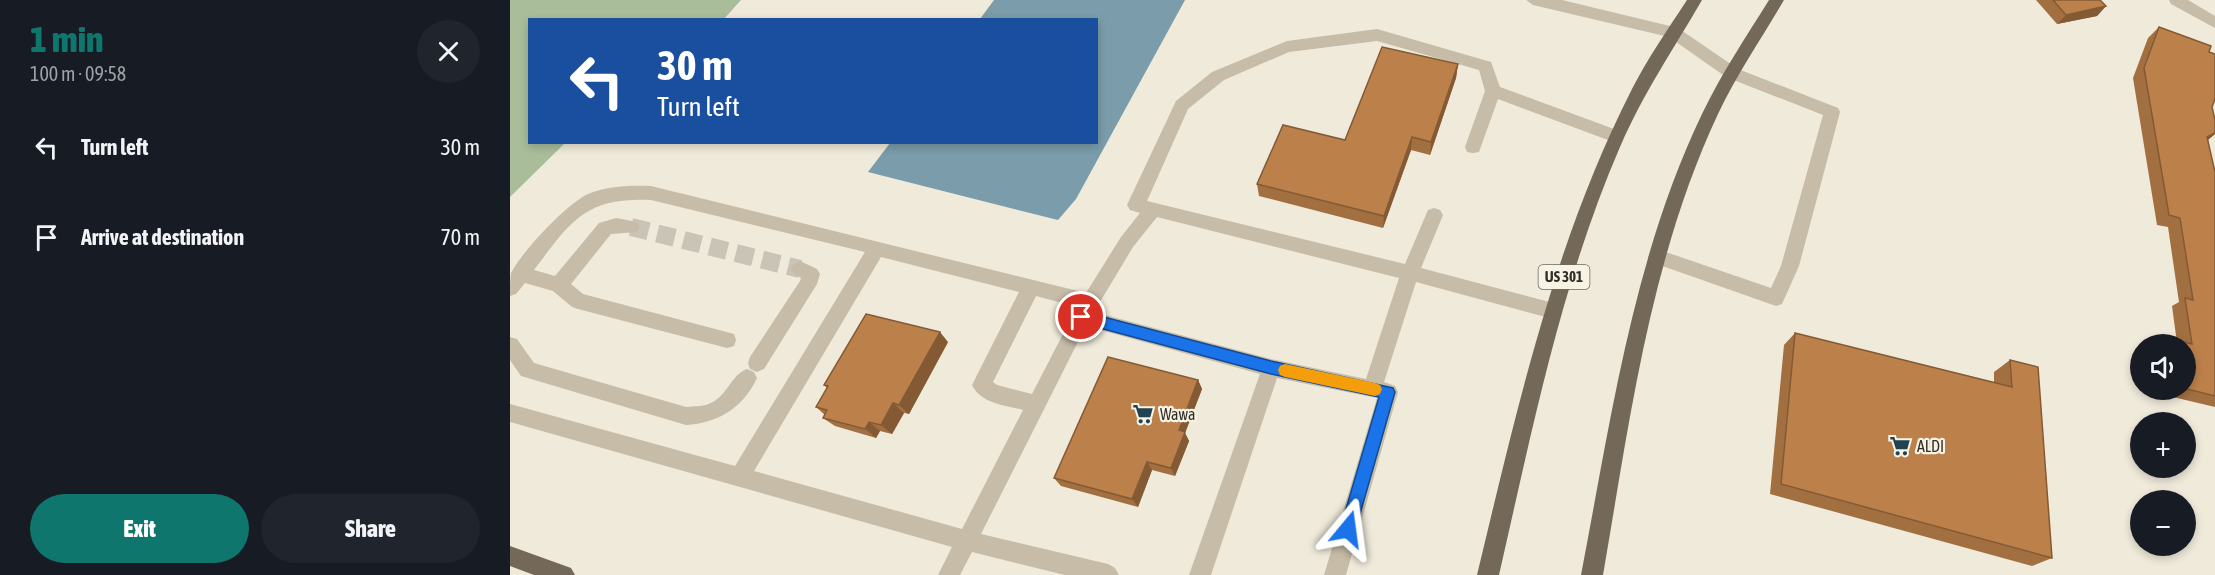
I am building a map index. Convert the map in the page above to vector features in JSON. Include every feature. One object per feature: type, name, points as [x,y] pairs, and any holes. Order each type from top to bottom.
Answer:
[{"type":"main road","name":"US 301","points":[[1488,575],[1553,311],[1583,219],[1616,137],[1640,87],[1695,0]]},
{"type":"main road","points":[[1592,575],[1633,351],[1657,257],[1680,187],[1710,114],[1732,73],[1777,0]]},
{"type":"main road","points":[[510,556],[564,575]]},
{"type":"street","points":[[1533,0],[1556,3],[1673,32],[1732,73],[1832,112],[1790,266],[1776,298],[1657,257]]},
{"type":"street","points":[[2176,0],[2215,23]]},
{"type":"street","points":[[1473,147],[1493,91],[1486,66],[1377,35],[1287,47],[1218,76],[1182,105],[1136,205],[1553,311]]},
{"type":"street","points":[[1493,91],[1616,137]]},
{"type":"street","points":[[515,281],[568,216],[589,201],[623,192],[651,192],[1031,287],[1086,310],[1271,368],[1388,392],[1335,575]]},
{"type":"street","points":[[949,575],[965,540],[1086,310],[1127,242],[1154,210]]},
{"type":"street","points":[[1372,389],[1410,273],[1434,214]]},
{"type":"street","points":[[559,285],[605,228],[616,225],[631,227]]},
{"type":"street","points":[[740,477],[877,248]]},
{"type":"street","points":[[510,345],[528,370],[687,416],[711,415],[723,406],[752,371],[808,284],[811,274],[800,269]]},
{"type":"street","points":[[515,281],[559,285],[578,301],[727,340]]},
{"type":"street","points":[[1031,287],[982,385],[992,393],[1036,404]]},
{"type":"street","points":[[1200,575],[1271,368]]},
{"type":"street","points":[[510,412],[965,540],[1108,575]]},
{"type":"green space","points":[[510,0],[741,0],[725,18],[528,18],[528,144],[564,144],[510,197]]},
{"type":"water","points":[[994,0],[1185,0],[1076,199],[1058,220],[868,172],[889,144],[1098,144],[1098,18],[981,18]]},
{"type":"building","points":[[2053,0],[2100,0],[2106,6],[2066,15]]},
{"type":"building","points":[[2159,27],[2211,46],[2209,52],[2215,54],[2215,99],[2212,107],[2215,133],[2207,137],[2215,172],[2215,396],[2196,391],[2196,334],[2190,334],[2185,298],[2193,300],[2180,218],[2169,215],[2144,68]]},
{"type":"building","points":[[1382,47],[1458,64],[1431,142],[1412,137],[1384,216],[1257,184],[1283,125],[1345,140]]},
{"type":"building","points":[[866,314],[940,332],[899,405],[893,403],[881,425],[869,422],[865,429],[823,418],[827,410],[816,407],[828,386],[824,385]]},
{"type":"building","name":"ALDI","points":[[1795,333],[2012,387],[2010,360],[2038,367],[2052,558],[1781,484]]},
{"type":"building","name":"Wawa","points":[[1108,357],[1198,380],[1179,430],[1185,432],[1171,468],[1147,462],[1132,499],[1054,478]]},
{"type":"tunnel","points":[[631,227],[800,269]]},
{"type":"slow traffic","points":[[1285,370],[1375,389]]},
{"type":"place","name":"Wawa","points":[[1143,414]]},
{"type":"place","name":"ALDI","points":[[1900,446]]},
{"type":"route","points":[[1081,317],[1271,368],[1388,392],[1348,529]]}]
